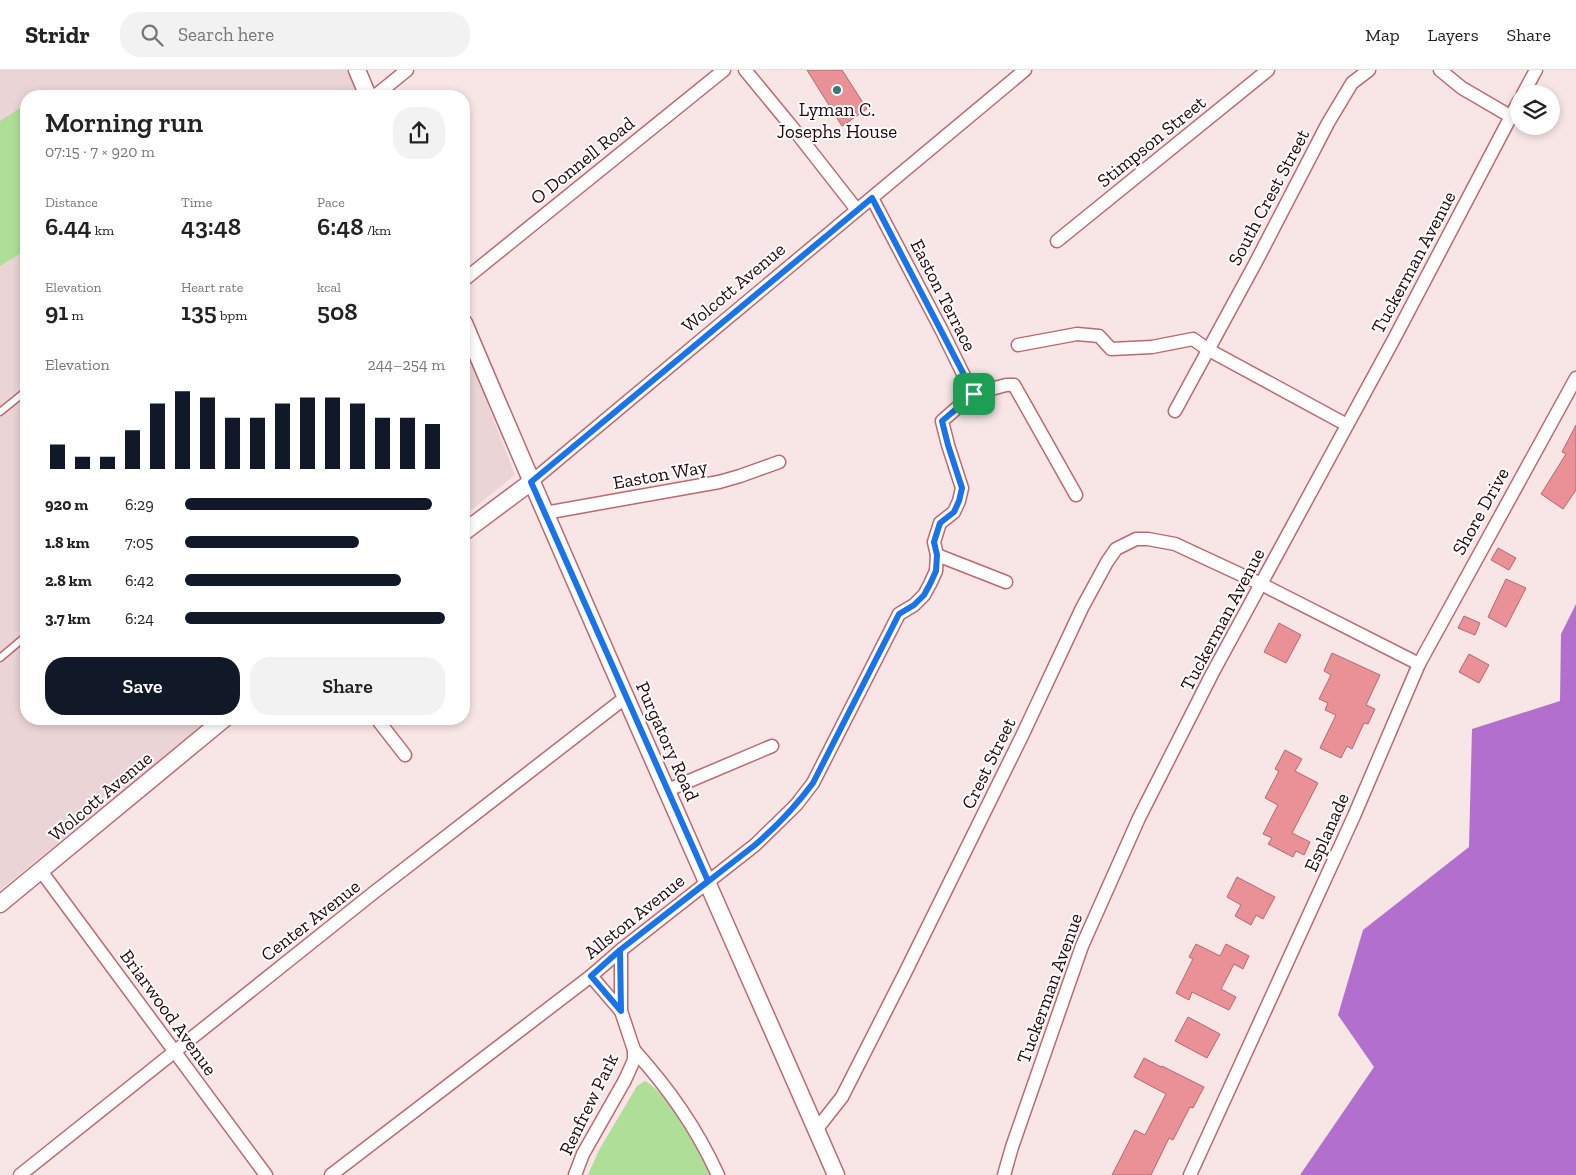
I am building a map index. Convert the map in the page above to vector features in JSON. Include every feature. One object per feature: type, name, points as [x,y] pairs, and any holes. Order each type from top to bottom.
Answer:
[{"type":"street","points":[[357,70],[365,90]]},
{"type":"street","points":[[382,90],[407,70]]},
{"type":"street","name":"O Donnell Road","points":[[470,275],[724,70]]},
{"type":"street","points":[[745,70],[857,210]]},
{"type":"street","name":"Wolcott Avenue","points":[[470,528],[531,482],[1025,70]]},
{"type":"street","name":"Stimpson Street","points":[[1058,241],[1268,70]]},
{"type":"street","name":"South Crest Street","points":[[1175,411],[1256,262],[1328,123],[1352,84],[1369,70]]},
{"type":"street","points":[[1440,70],[1462,88],[1510,116]]},
{"type":"street","points":[[1528,85],[1536,70]]},
{"type":"street","name":"Tuckerman Avenue","points":[[1004,1175],[1082,946],[1139,818],[1212,674],[1399,330],[1510,116]]},
{"type":"street","name":"Easton Terrace","points":[[872,198],[974,394]]},
{"type":"street","points":[[1018,345],[1077,334],[1099,336],[1111,350],[1152,347],[1193,339],[1207,349],[1347,425]]},
{"type":"street","name":"Purgatory Road","points":[[470,354],[531,482],[836,1175]]},
{"type":"street","name":"Shore Drive","points":[[1418,664],[1576,378]]},
{"type":"street","points":[[974,394],[1006,385],[1014,385],[1076,495]]},
{"type":"street","name":"Allston Avenue","points":[[331,1175],[591,976],[620,950],[755,845],[796,805],[813,783],[899,614],[914,605],[924,595],[936,571],[937,555],[934,542],[940,523],[954,512],[962,488],[942,421],[974,394]]},
{"type":"street","name":"Easton Way","points":[[545,514],[719,482],[779,462]]},
{"type":"street","name":"Crest Street","points":[[816,1130],[842,1097],[1014,753],[1082,608],[1116,549],[1136,539],[1148,538],[1175,544],[1261,584]]},
{"type":"street","points":[[937,555],[1006,582]]},
{"type":"street","points":[[1261,584],[1418,664]]},
{"type":"street","name":"Esplanade","points":[[1190,1175],[1354,816],[1418,664]]},
{"type":"street","name":"Center Avenue","points":[[20,1175],[372,894],[626,697]]},
{"type":"street","name":"Wolcott Avenue","points":[[0,904],[217,725]]},
{"type":"street","points":[[382,725],[405,755]]},
{"type":"street","points":[[668,790],[772,746]]},
{"type":"street","name":"Briarwood Avenue","points":[[41,871],[266,1175]]},
{"type":"street","name":"Renfrew Park","points":[[575,1175],[586,1148],[625,1080],[634,1060],[634,1050],[621,1011],[620,950]]},
{"type":"street","name":"Renfrew Park","points":[[591,976],[621,1011]]},
{"type":"street","name":"Renfrew Park","points":[[634,1050],[678,1102],[718,1175]]},
{"type":"lane","points":[[0,412],[20,396]]},
{"type":"lane","points":[[0,658],[20,641]]},
{"type":"shaded area","points":[[0,70],[357,70],[365,90],[20,90],[20,725],[205,725],[0,890]]},
{"type":"shaded area","points":[[470,359],[515,475],[470,511]]},
{"type":"shaded area","points":[[1576,604],[1576,1175],[1300,1175],[1374,1067],[1338,1015],[1363,930],[1469,847],[1472,729],[1560,701],[1561,634]]},
{"type":"green space","points":[[20,108],[20,254],[0,266],[0,121]]},
{"type":"green space","points":[[645,1081],[654,1087],[673,1110],[699,1152],[710,1175],[588,1175],[599,1150],[637,1086]]},
{"type":"building","name":"Lyman C. Josephs House","points":[[807,70],[842,70],[867,109],[842,126]]},
{"type":"building","points":[[1576,425],[1576,490],[1563,509],[1541,494],[1566,454],[1562,452]]},
{"type":"building","points":[[1498,548],[1516,558],[1509,570],[1491,560]]},
{"type":"building","points":[[1506,579],[1526,588],[1506,627],[1488,617]]},
{"type":"building","points":[[1464,616],[1480,623],[1475,635],[1458,628]]},
{"type":"building","points":[[1279,623],[1301,635],[1286,663],[1264,652]]},
{"type":"building","points":[[1332,653],[1380,675],[1366,705],[1375,709],[1368,724],[1364,723],[1352,749],[1347,746],[1341,758],[1320,748],[1336,715],[1325,710],[1328,703],[1319,699],[1331,675],[1324,671]]},
{"type":"building","points":[[1469,654],[1489,665],[1479,683],[1459,672]]},
{"type":"building","points":[[1285,750],[1302,759],[1295,771],[1318,783],[1292,833],[1310,842],[1304,855],[1296,851],[1293,857],[1268,844],[1272,838],[1263,834],[1278,805],[1265,798],[1279,771],[1275,769]]},
{"type":"building","points":[[1237,877],[1275,897],[1263,919],[1256,915],[1251,925],[1235,916],[1241,905],[1227,897]]},
{"type":"building","points":[[1196,944],[1220,956],[1226,944],[1249,956],[1243,969],[1234,964],[1221,989],[1236,997],[1229,1010],[1192,992],[1189,1000],[1176,993],[1193,959],[1189,957]]},
{"type":"building","points":[[1188,1017],[1220,1034],[1207,1058],[1175,1041]]},
{"type":"building","points":[[1144,1058],[1204,1087],[1193,1108],[1190,1107],[1173,1140],[1169,1138],[1151,1175],[1112,1175],[1135,1130],[1145,1135],[1166,1094],[1134,1077]]},
{"type":"place","name":"Lyman C. Josephs House","points":[[837,90]]},
{"type":"route","points":[[974,394],[872,198],[531,482],[708,881],[620,950],[621,1011],[591,976],[620,950],[755,845],[796,805],[813,783],[899,614],[914,605],[924,595],[936,571],[937,555],[934,542],[940,523],[954,512],[962,488],[942,421],[974,394]]}]
